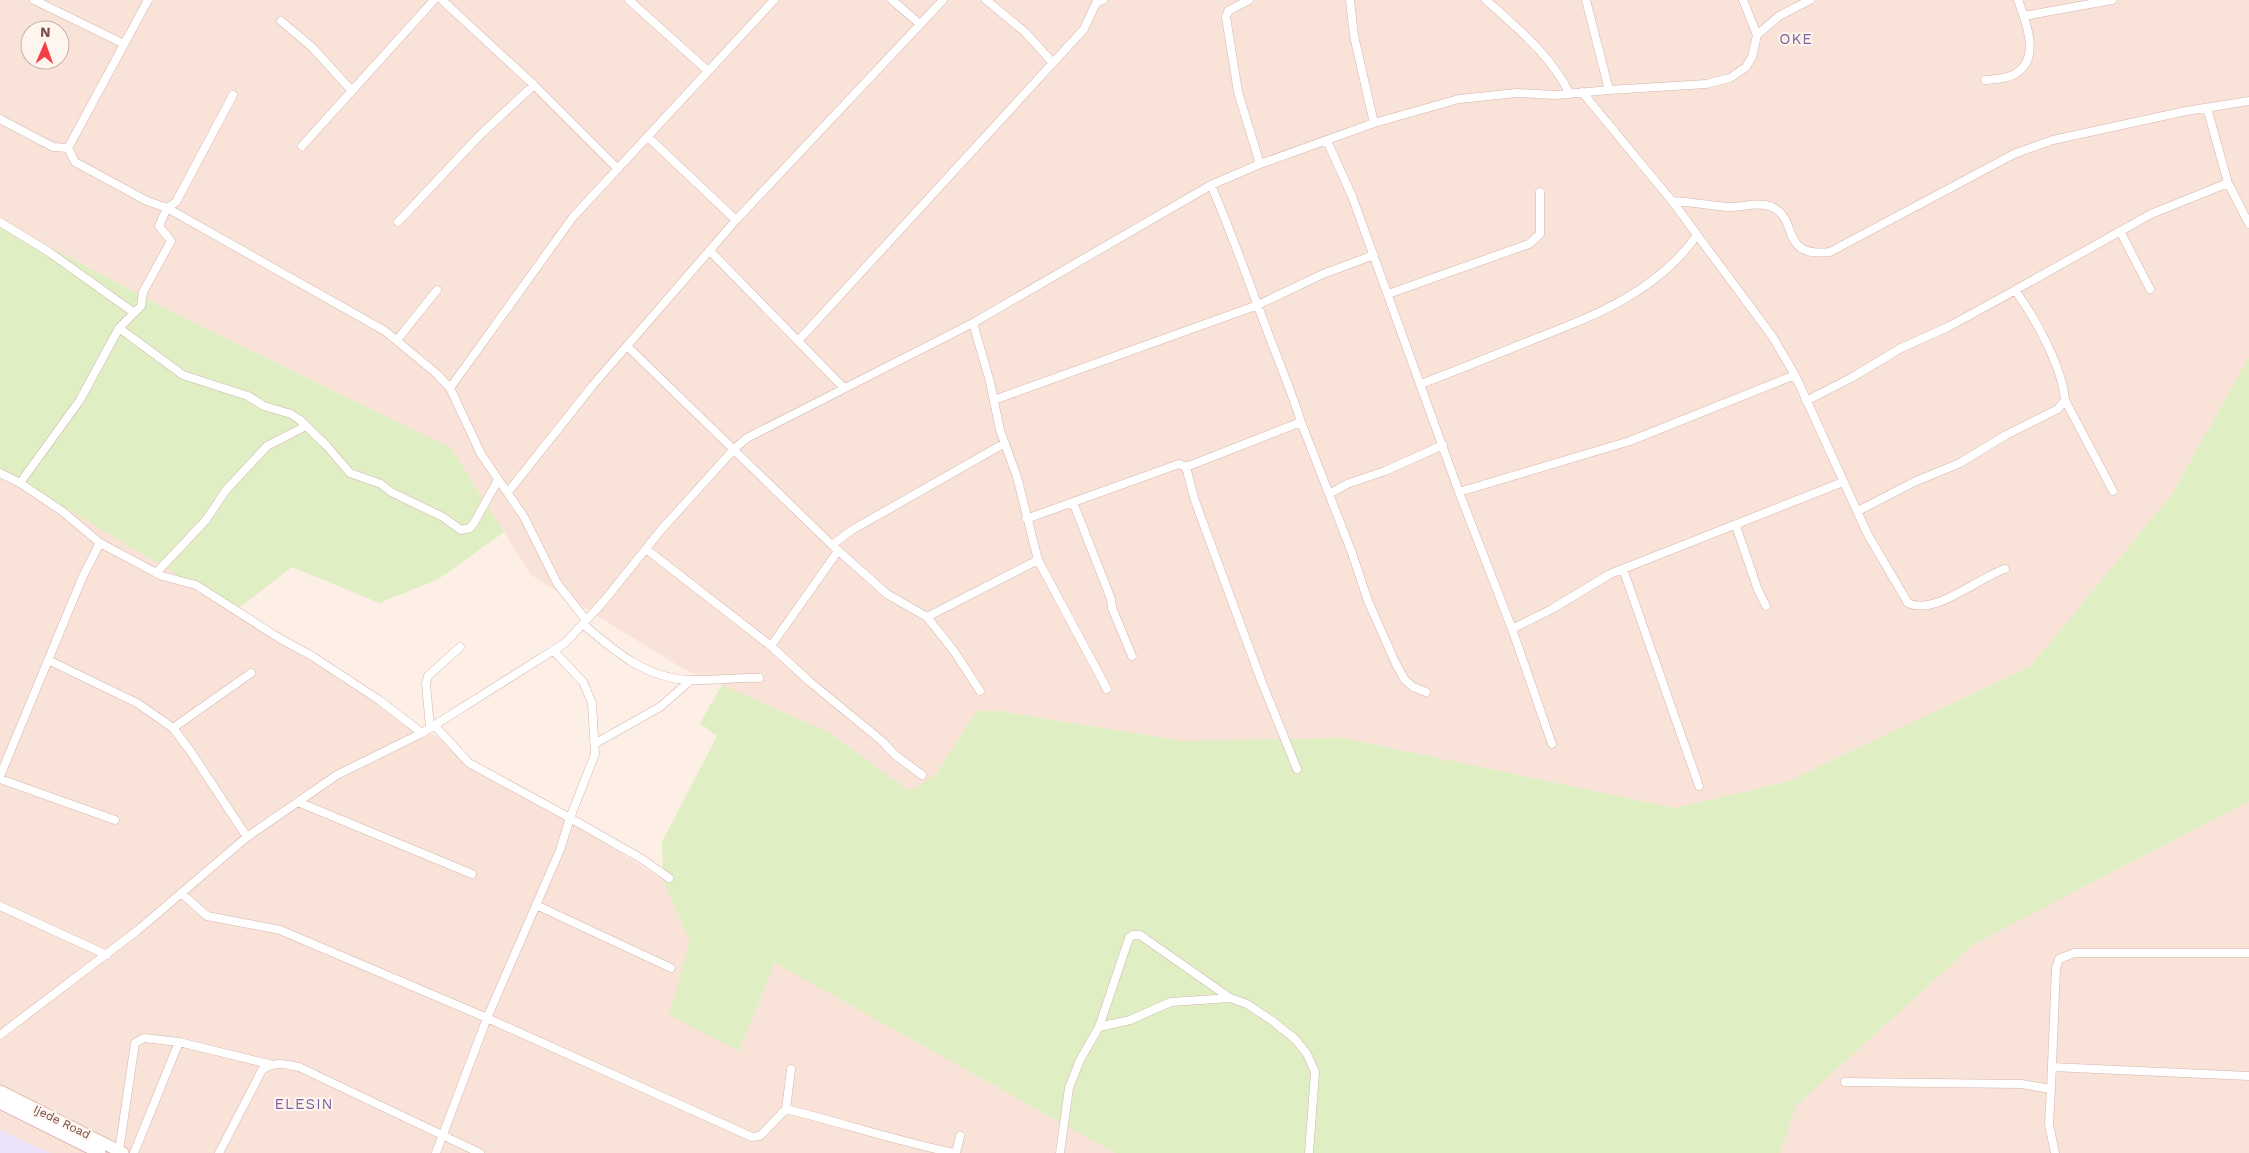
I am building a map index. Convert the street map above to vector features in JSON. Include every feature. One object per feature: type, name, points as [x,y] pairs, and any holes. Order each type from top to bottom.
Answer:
[{"type":"main road","name":"Ijede Road","points":[[0,1091],[121,1152]]},
{"type":"main road","name":"Ijede Road","points":[[0,1103],[100,1153]]},
{"type":"street","points":[[34,0],[124,44]]},
{"type":"street","points":[[68,148],[148,0]]},
{"type":"street","points":[[302,146],[434,0]]},
{"type":"street","points":[[442,0],[534,85],[617,168]]},
{"type":"street","points":[[628,0],[708,71]]},
{"type":"street","points":[[450,388],[573,217],[774,0]]},
{"type":"street","points":[[892,0],[920,24]]},
{"type":"street","points":[[508,492],[594,385],[736,220],[943,0]]},
{"type":"street","points":[[986,0],[1025,32],[1052,63]]},
{"type":"street","points":[[798,342],[1084,29],[1096,4],[1103,0]]},
{"type":"street","points":[[1248,0],[1228,11],[1226,17],[1238,92],[1260,164]]},
{"type":"street","points":[[1350,0],[1354,36],[1374,123]]},
{"type":"street","points":[[1486,0],[1540,48],[1557,70],[1570,94]]},
{"type":"street","points":[[1586,0],[1609,90]]},
{"type":"street","points":[[0,1034],[107,955],[247,837],[337,775],[422,733],[565,643],[734,449],[747,438],[973,323],[1211,185],[1260,164],[1374,123],[1459,99],[1517,94],[1555,96],[1582,92],[1706,84],[1730,78],[1746,67],[1752,57],[1757,35],[1744,0]]},
{"type":"street","points":[[1757,35],[1779,16],[1810,0]]},
{"type":"street","points":[[1984,80],[2008,77],[2020,71],[2026,62],[2029,48],[2028,29],[2018,0]]},
{"type":"street","points":[[2024,16],[2112,0]]},
{"type":"street","points":[[281,21],[312,48],[352,91]]},
{"type":"street","points":[[398,222],[460,158],[466,148],[534,85]]},
{"type":"street","points":[[1582,92],[1672,200],[1772,336],[1794,375],[1868,535],[1908,603],[1916,607],[1932,604],[1962,592],[2005,569]]},
{"type":"street","points":[[20,483],[80,400],[119,328],[140,306],[142,292],[171,241],[159,226],[167,208],[176,202],[233,95]]},
{"type":"street","points":[[1672,200],[1728,207],[1762,205],[1772,207],[1780,213],[1796,243],[1804,251],[1815,254],[1830,252],[2014,154],[2053,140],[2249,101]]},
{"type":"street","points":[[2207,108],[2228,183],[2249,224]]},
{"type":"street","points":[[0,119],[52,147],[68,148]]},
{"type":"street","points":[[648,137],[736,220]]},
{"type":"street","points":[[1327,141],[1352,196],[1512,629],[1552,744]]},
{"type":"street","points":[[68,148],[76,162],[147,201],[167,208],[397,340],[437,374],[450,388],[481,454],[524,517],[557,584],[584,622],[612,649],[646,670],[675,679],[759,678]]},
{"type":"street","points":[[1806,401],[1851,378],[1901,348],[1948,327],[2121,233],[2151,214],[2228,183]]},
{"type":"street","points":[[1211,185],[1234,238],[1294,396],[1301,422],[1368,601],[1404,680],[1413,687],[1426,692]]},
{"type":"street","points":[[1388,294],[1529,244],[1540,234],[1540,192]]},
{"type":"street","points":[[0,222],[49,252],[133,312]]},
{"type":"street","points":[[2121,233],[2150,289]]},
{"type":"street","points":[[1421,384],[1602,312],[1642,290],[1670,268],[1697,236]]},
{"type":"street","points":[[710,251],[842,388]]},
{"type":"street","points":[[994,400],[1258,305],[1323,274],[1374,255]]},
{"type":"street","points":[[397,340],[437,290]]},
{"type":"street","points":[[2015,290],[2042,337],[2061,379],[2065,400],[2113,490]]},
{"type":"street","points":[[973,323],[1004,443],[1017,476],[1026,519],[1038,560],[1107,689]]},
{"type":"street","points":[[119,328],[183,375],[248,396],[264,406],[291,414],[330,449],[350,473],[380,484],[391,492],[443,517],[461,530],[470,528],[474,523],[498,480]]},
{"type":"street","points":[[628,347],[835,548],[886,594],[927,617],[954,651],[980,692]]},
{"type":"street","points":[[1460,492],[1630,441],[1794,375]]},
{"type":"street","points":[[1858,511],[1914,482],[1960,463],[2006,435],[2058,409],[2065,400]]},
{"type":"street","points":[[1186,467],[1301,422]]},
{"type":"street","points":[[156,573],[206,520],[226,490],[267,446],[306,426]]},
{"type":"street","points":[[771,646],[835,548],[852,530],[1004,443]]},
{"type":"street","points":[[1329,494],[1347,484],[1385,471],[1443,445]]},
{"type":"street","points":[[1026,519],[1179,464],[1186,467],[1195,501],[1257,671],[1297,769]]},
{"type":"street","points":[[0,473],[20,483],[62,511],[100,543],[156,573],[196,585],[279,638],[312,656],[379,700],[422,733]]},
{"type":"street","points":[[1512,629],[1552,609],[1600,579],[1843,482]]},
{"type":"street","points":[[1073,502],[1112,608],[1132,656]]},
{"type":"street","points":[[1736,526],[1758,590],[1766,606]]},
{"type":"street","points":[[100,543],[83,576],[0,778],[115,820]]},
{"type":"street","points":[[646,549],[771,646],[810,682],[882,741],[894,756],[922,775]]},
{"type":"street","points":[[927,617],[1038,560]]},
{"type":"street","points":[[1623,569],[1699,786]]},
{"type":"street","points":[[460,647],[428,676],[426,684],[432,726],[469,763],[642,859],[668,878]]},
{"type":"street","points":[[436,1153],[488,1018],[560,850],[570,818],[595,754],[596,743],[592,703],[588,689],[554,650]]},
{"type":"street","points":[[48,660],[137,703],[173,728],[247,837]]},
{"type":"street","points":[[173,728],[251,673]]},
{"type":"street","points":[[596,743],[660,707],[691,680]]},
{"type":"street","points":[[298,802],[472,874]]},
{"type":"street","points":[[181,894],[207,916],[280,930],[488,1018],[752,1138],[760,1136],[786,1110],[791,1069]]},
{"type":"street","points":[[536,905],[671,968]]},
{"type":"street","points":[[0,906],[107,955]]},
{"type":"street","points":[[1060,1153],[1069,1088],[1080,1060],[1099,1027],[1133,934],[1140,935],[1230,998],[1247,1004],[1295,1039],[1307,1054],[1315,1072],[1309,1153]]},
{"type":"street","points":[[2055,1153],[2049,1124],[2056,968],[2059,959],[2066,955],[2249,953]]},
{"type":"street","points":[[1099,1027],[1130,1020],[1171,1002],[1230,998]]},
{"type":"street","points":[[121,1152],[136,1043],[144,1038],[179,1042],[269,1064],[281,1063],[299,1067],[480,1153]]},
{"type":"street","points":[[134,1153],[179,1042]]},
{"type":"street","points":[[219,1153],[262,1070],[269,1064]]},
{"type":"street","points":[[2052,1068],[2249,1076]]},
{"type":"street","points":[[1845,1082],[2021,1084],[2051,1089]]},
{"type":"street","points":[[786,1110],[836,1122],[900,1142],[955,1153],[960,1136]]},
{"type":"shaded area","points":[[0,0],[2249,0],[2249,357],[2172,494],[2031,666],[1786,782],[1675,808],[1343,738],[1182,741],[999,711],[977,711],[936,774],[910,791],[828,732],[682,668],[531,575],[451,448],[172,312],[0,220]]},
{"type":"shaded area","points":[[0,469],[204,590],[663,880],[690,942],[670,1015],[739,1051],[775,963],[1115,1153],[0,1153]]},
{"type":"shaded area","points":[[2249,801],[2249,1153],[1780,1153],[1796,1106],[1974,944]]},
{"type":"shaded area","points":[[0,1130],[50,1153],[0,1153]]},
{"type":"green space","points":[[0,220],[172,312],[451,448],[504,532],[437,580],[379,603],[292,567],[236,610],[0,469]]},
{"type":"green space","points":[[2249,357],[2249,801],[1974,944],[1796,1106],[1780,1153],[1115,1153],[775,963],[739,1051],[669,1015],[690,942],[663,880],[662,842],[717,736],[700,723],[722,685],[828,732],[910,791],[936,774],[977,711],[999,711],[1182,741],[1343,738],[1675,808],[1786,782],[2031,666],[2172,494]]},
{"type":"district","name":"OKE","points":[[1796,39]]},
{"type":"district","name":"ELESIN","points":[[304,1104]]}]
